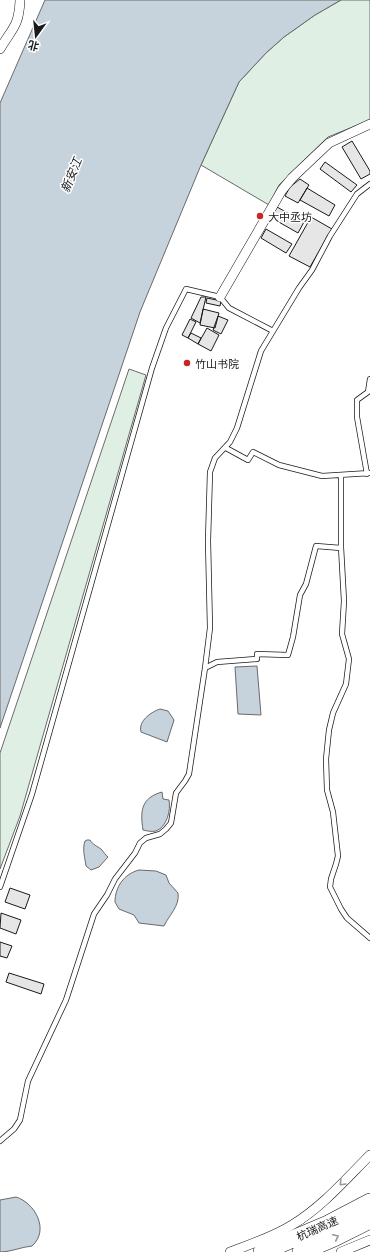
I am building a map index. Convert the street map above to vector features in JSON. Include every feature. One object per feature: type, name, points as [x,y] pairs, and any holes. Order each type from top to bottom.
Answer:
[{"type":"highway","name":"杭瑞高速","points":[[262,1252],[328,1224],[370,1202]]},
{"type":"highway","name":"杭瑞高速","points":[[301,1252],[370,1220]]},
{"type":"street","points":[[0,49],[17,22],[20,0]]},
{"type":"street","points":[[220,297],[282,190],[329,143],[370,124]]},
{"type":"street","points":[[230,1252],[267,1239],[292,1226],[325,1200],[370,1155]]},
{"type":"street","points":[[341,1252],[370,1240]]},
{"type":"lane","points":[[0,1141],[14,1129],[20,1120],[28,1081],[66,1000],[94,914],[116,879],[135,853],[140,843],[146,838],[160,834],[171,823],[176,793],[185,781],[188,774],[210,628],[208,542],[210,472],[215,458],[226,448],[238,428],[261,351],[299,288],[312,270],[330,236],[357,194],[370,184]]},
{"type":"lane","points":[[0,887],[32,794],[152,368],[166,328],[186,289],[220,297],[229,308],[273,331]]},
{"type":"lane","points":[[226,448],[248,460],[253,452],[279,465],[322,476],[368,473],[357,417],[357,400],[368,392],[370,379]]},
{"type":"lane","points":[[341,475],[341,548],[344,601],[342,634],[349,659],[346,684],[333,713],[329,730],[327,751],[326,790],[333,812],[338,856],[331,879],[330,888],[340,909],[347,918],[370,938]]},
{"type":"lane","points":[[205,668],[217,662],[257,658],[257,654],[288,655],[293,637],[300,595],[306,584],[316,546],[341,548]]},
{"type":"green space","points":[[341,0],[370,0],[370,120],[328,137],[279,185],[269,205],[201,165],[239,82],[266,53],[284,37],[315,15]]},
{"type":"green space","points":[[129,369],[146,375],[20,816],[0,869],[0,753]]},
{"type":"water","name":"新安江","points":[[45,0],[341,0],[315,15],[284,37],[266,53],[239,82],[201,165],[140,312],[0,728],[0,103]]},
{"type":"water","points":[[257,666],[261,715],[238,714],[235,667]]},
{"type":"water","points":[[160,709],[168,711],[174,720],[167,742],[141,732],[141,724],[143,721],[153,712]]},
{"type":"water","points":[[162,792],[163,799],[169,800],[169,813],[163,826],[156,831],[143,830],[142,811],[146,802],[150,798]]},
{"type":"water","points":[[87,840],[90,840],[108,857],[99,867],[91,870],[86,866],[84,854],[84,844]]},
{"type":"water","points":[[139,870],[156,871],[166,875],[169,883],[178,893],[176,906],[164,926],[139,923],[134,915],[119,909],[115,902],[115,896],[121,882],[129,875]]},
{"type":"water","points":[[16,1197],[23,1200],[34,1211],[40,1225],[40,1232],[37,1240],[32,1246],[0,1252],[0,1200]]},
{"type":"building","points":[[352,141],[370,171],[370,174],[361,179],[342,147]]},
{"type":"building","points":[[325,162],[357,185],[351,192],[320,169]]},
{"type":"building","points":[[300,179],[309,185],[298,203],[285,196],[290,187]]},
{"type":"building","points":[[307,188],[335,205],[329,216],[300,200]]},
{"type":"building","points":[[277,207],[304,222],[298,233],[270,217]]},
{"type":"building","points":[[311,217],[332,229],[310,267],[289,256]]},
{"type":"building","points":[[266,229],[292,244],[286,253],[261,238]]},
{"type":"building","points":[[201,297],[206,297],[200,323],[191,318]]},
{"type":"building","points":[[207,298],[221,301],[220,306],[206,303]]},
{"type":"building","points":[[203,309],[219,313],[215,328],[200,325]]},
{"type":"building","points":[[218,316],[228,320],[221,334],[213,330]]},
{"type":"building","points":[[190,319],[196,322],[188,338],[182,335]]},
{"type":"building","points":[[207,328],[219,335],[211,351],[198,344]]},
{"type":"building","points":[[191,333],[201,338],[198,344],[188,338]]},
{"type":"building","points":[[10,888],[30,895],[25,909],[5,902]]},
{"type":"building","points":[[1,913],[21,920],[16,934],[0,928]]},
{"type":"building","points":[[0,942],[12,946],[7,958],[0,956]]},
{"type":"building","points":[[9,973],[44,984],[41,994],[6,982]]},
{"type":"place","name":"大中丞坊","points":[[260,216]]},
{"type":"place","name":"竹山书院","points":[[187,363]]}]
